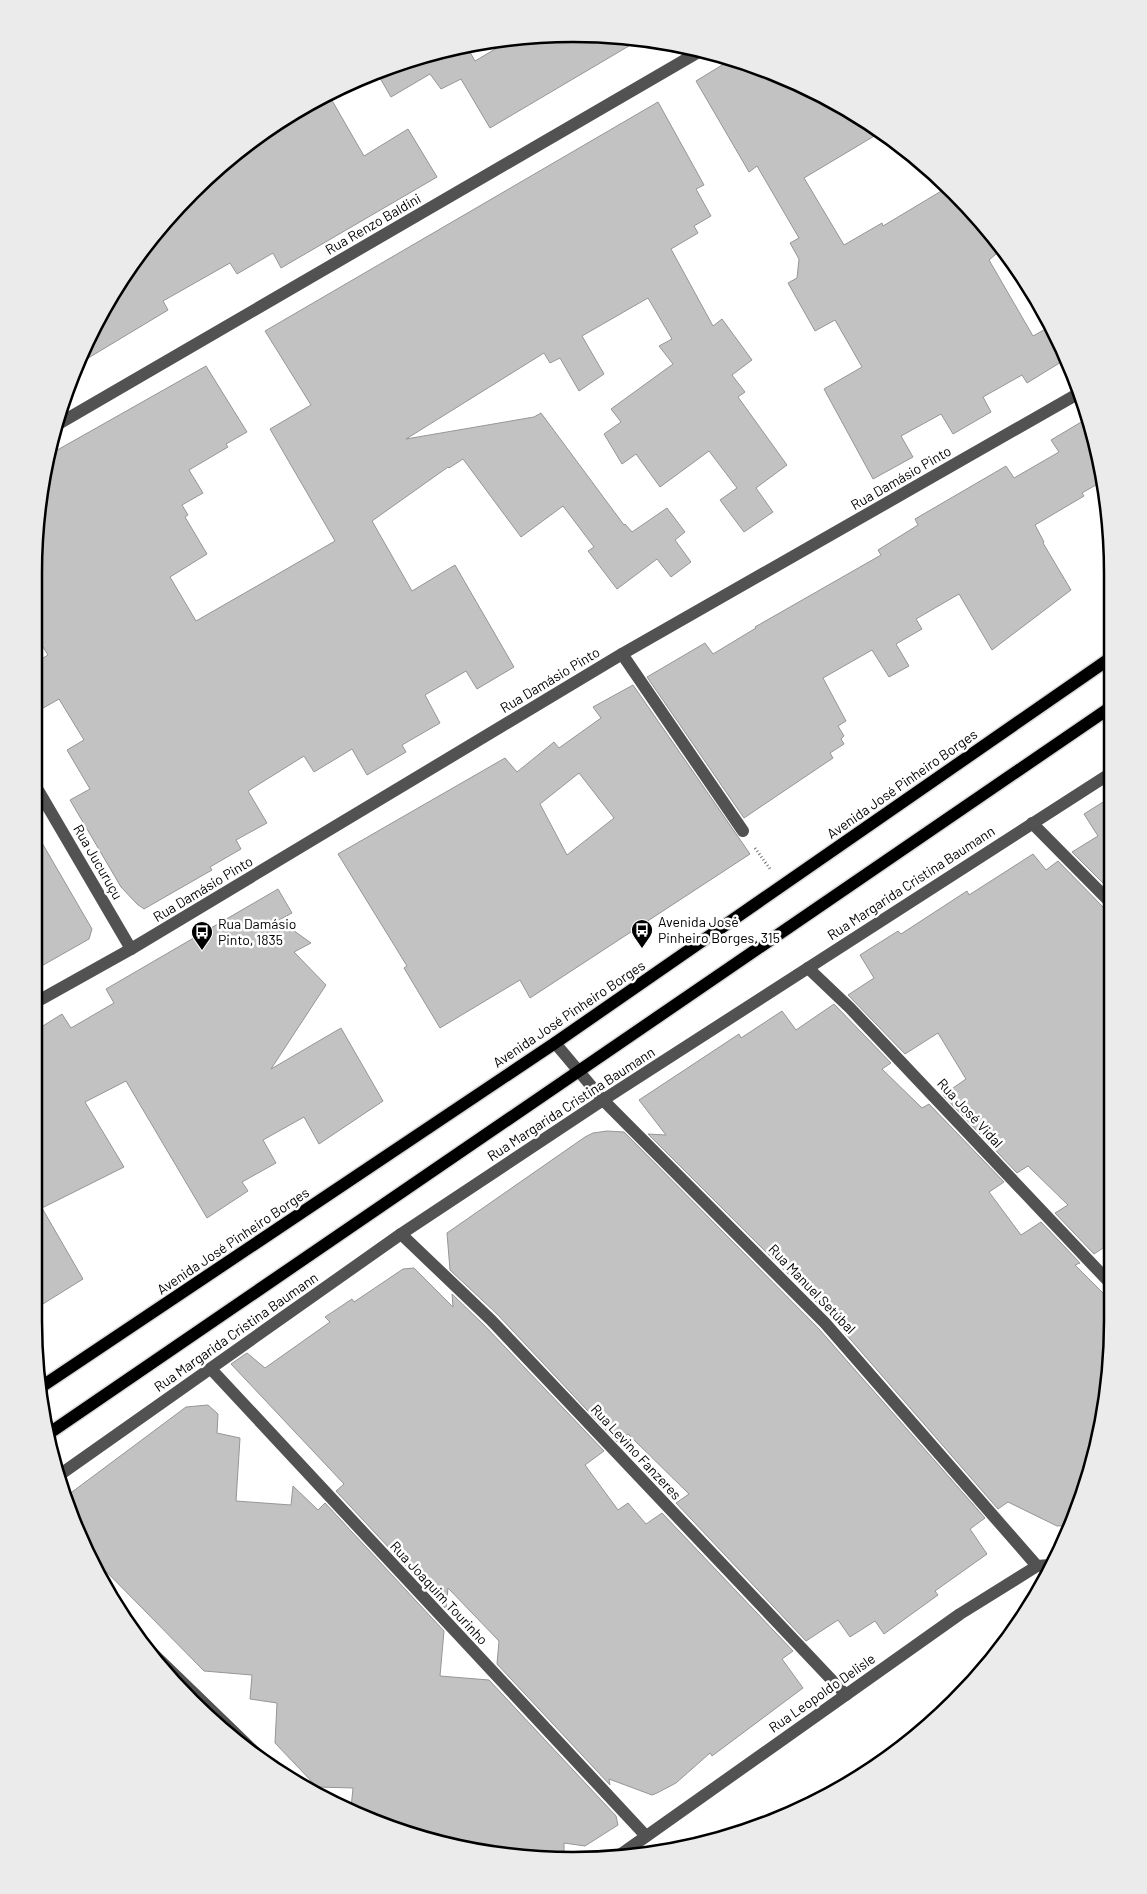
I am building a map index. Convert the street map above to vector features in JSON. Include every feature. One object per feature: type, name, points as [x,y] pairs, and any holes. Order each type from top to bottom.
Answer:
[{"type":"main road","name":"Avenida José Pinheiro Borges","points":[[46,1383],[555,1043],[1104,663]]},
{"type":"main road","points":[[54,1430],[1104,712]]},
{"type":"street","name":"Rua Renzo Baldini","points":[[66,420],[691,56]]},
{"type":"street","name":"Rua Damásio Pinto","points":[[42,999],[132,949],[622,654],[1074,396]]},
{"type":"street","points":[[622,654],[743,831]]},
{"type":"street","name":"Rua Margarida Cristina Baumann","points":[[65,1471],[401,1234],[603,1100],[1104,777]]},
{"type":"street","name":"Rua Jucuruçu","points":[[42,797],[132,949]]},
{"type":"street","points":[[1032,823],[1104,896]]},
{"type":"street","name":"Rua José Vidal","points":[[808,968],[850,1008],[1104,1277]]},
{"type":"street","name":"Rua Manuel Setúbal","points":[[555,1043],[603,1100],[826,1323],[1037,1566]]},
{"type":"street","name":"Rua Levino Fanzeres","points":[[401,1234],[490,1320],[846,1695]]},
{"type":"street","name":"Rua Joaquim Tourinho","points":[[211,1369],[646,1836]]},
{"type":"street","name":"Rua Leopoldo Delisle","points":[[629,1848],[960,1614],[1037,1566],[1045,1565]]},
{"type":"path","points":[[743,831],[782,887]]},
{"type":"building","points":[[574,42],[629,46],[490,128],[461,79],[441,89],[430,74],[391,97],[381,79],[436,61],[470,53],[475,61],[496,48],[504,47]]},
{"type":"building","points":[[723,65],[744,71],[808,97],[874,136],[804,178],[844,245],[882,223],[883,226],[942,191],[973,223],[997,253],[989,260],[1033,336],[1045,329],[1061,362],[1027,383],[1022,375],[983,397],[991,412],[953,434],[941,414],[901,436],[913,457],[873,479],[824,389],[862,367],[835,320],[815,331],[788,283],[797,278],[799,259],[790,243],[799,238],[757,166],[749,172],[696,81]]},
{"type":"building","points":[[332,101],[364,156],[408,129],[437,177],[281,268],[273,253],[237,274],[230,263],[163,301],[168,310],[88,358],[114,308],[152,250],[198,198],[250,152],[278,132]]},
{"type":"building","points":[[658,102],[704,185],[696,189],[711,216],[694,226],[698,233],[671,249],[713,326],[722,319],[752,360],[732,375],[745,392],[738,397],[787,465],[756,488],[773,512],[744,532],[720,500],[737,488],[709,451],[660,487],[636,454],[622,464],[604,434],[621,422],[611,409],[673,364],[659,346],[672,339],[648,298],[582,336],[604,374],[579,391],[560,358],[550,363],[544,353],[406,439],[534,417],[541,413],[624,525],[632,532],[667,508],[685,532],[675,540],[691,562],[671,577],[657,559],[617,589],[588,551],[594,547],[563,506],[521,537],[463,459],[448,467],[372,521],[412,591],[455,565],[514,667],[477,689],[466,671],[425,695],[440,723],[402,745],[406,752],[367,775],[352,749],[314,772],[304,756],[248,791],[267,823],[236,840],[241,849],[210,867],[212,870],[144,909],[121,887],[70,800],[90,789],[67,750],[84,740],[59,699],[42,709],[42,659],[48,655],[42,645],[42,574],[47,504],[53,470],[58,450],[206,366],[247,432],[226,444],[228,447],[189,470],[203,493],[182,505],[188,515],[185,517],[207,554],[170,577],[196,621],[335,541],[270,429],[311,405],[265,331]]},
{"type":"building","points":[[1082,422],[1097,485],[1082,493],[1084,496],[1035,525],[1043,543],[1071,590],[992,650],[959,594],[916,619],[922,629],[896,644],[909,666],[889,677],[872,650],[823,678],[846,721],[838,726],[844,736],[841,739],[844,744],[830,753],[833,758],[744,818],[647,677],[705,643],[713,654],[755,627],[881,555],[878,550],[918,525],[915,519],[1006,466],[1014,478],[1059,452],[1051,440]]},
{"type":"building","points":[[633,685],[750,854],[530,998],[520,980],[440,1028],[404,968],[407,966],[338,854],[505,758],[517,772],[554,742],[559,748],[601,718],[593,707]],"holes":[[[579,773],[614,818],[567,855],[540,804]]]},
{"type":"building","points":[[1104,801],[1104,884],[1072,852],[1098,836],[1084,814]]},
{"type":"building","points":[[42,843],[92,929],[89,939],[42,966]]},
{"type":"building","points":[[1033,854],[1046,870],[1058,861],[1104,908],[1104,1247],[1094,1254],[1055,1213],[1068,1205],[1028,1166],[1017,1173],[943,1095],[966,1079],[938,1033],[905,1054],[848,995],[874,978],[860,955],[898,931],[901,934],[967,891],[969,895]]},
{"type":"building","points":[[278,889],[292,913],[279,920],[311,943],[294,952],[326,985],[271,1069],[341,1028],[383,1101],[319,1144],[304,1117],[263,1140],[276,1163],[242,1182],[248,1191],[207,1218],[126,1081],[85,1102],[124,1167],[42,1208],[42,1026],[62,1014],[71,1028],[114,1003],[106,989]]},
{"type":"building","points":[[834,1004],[891,1063],[882,1069],[922,1108],[929,1104],[1004,1182],[989,1192],[1021,1235],[1041,1222],[1080,1263],[1075,1265],[1104,1294],[1103,1355],[1100,1390],[1086,1458],[1063,1526],[1057,1526],[1008,1502],[998,1509],[831,1317],[648,1134],[666,1135],[639,1100],[739,1034],[741,1038],[782,1011],[796,1030]]},
{"type":"building","points":[[607,1131],[624,1132],[819,1329],[985,1518],[970,1529],[987,1554],[935,1591],[938,1595],[884,1634],[875,1621],[850,1637],[838,1620],[806,1641],[676,1503],[689,1494],[628,1434],[617,1442],[497,1314],[450,1270],[447,1233],[585,1137],[593,1133]]},
{"type":"building","points":[[42,1208],[83,1279],[42,1305]]},
{"type":"building","points":[[414,1268],[453,1307],[452,1294],[604,1451],[585,1465],[618,1510],[628,1503],[646,1524],[662,1513],[793,1651],[782,1659],[803,1688],[712,1756],[710,1753],[676,1783],[657,1793],[652,1795],[609,1779],[610,1785],[497,1664],[499,1641],[448,1588],[446,1609],[336,1491],[344,1484],[231,1364],[247,1353],[265,1368],[330,1322],[325,1317],[352,1299],[354,1302],[403,1269]]},
{"type":"building","points":[[208,1405],[218,1414],[217,1433],[240,1438],[236,1501],[291,1505],[293,1486],[318,1510],[325,1503],[444,1631],[440,1676],[489,1680],[616,1816],[618,1825],[585,1846],[564,1843],[564,1851],[504,1847],[436,1833],[403,1823],[352,1803],[353,1788],[321,1787],[313,1783],[275,1743],[277,1703],[250,1699],[252,1675],[204,1671],[106,1571],[83,1524],[72,1492],[186,1407]]},
{"type":"place","name":"Avenida José Pinheiro Borges, 315","points":[[642,949]]},
{"type":"place","name":"Rua Damásio Pinto, 1835","points":[[202,951]]}]
